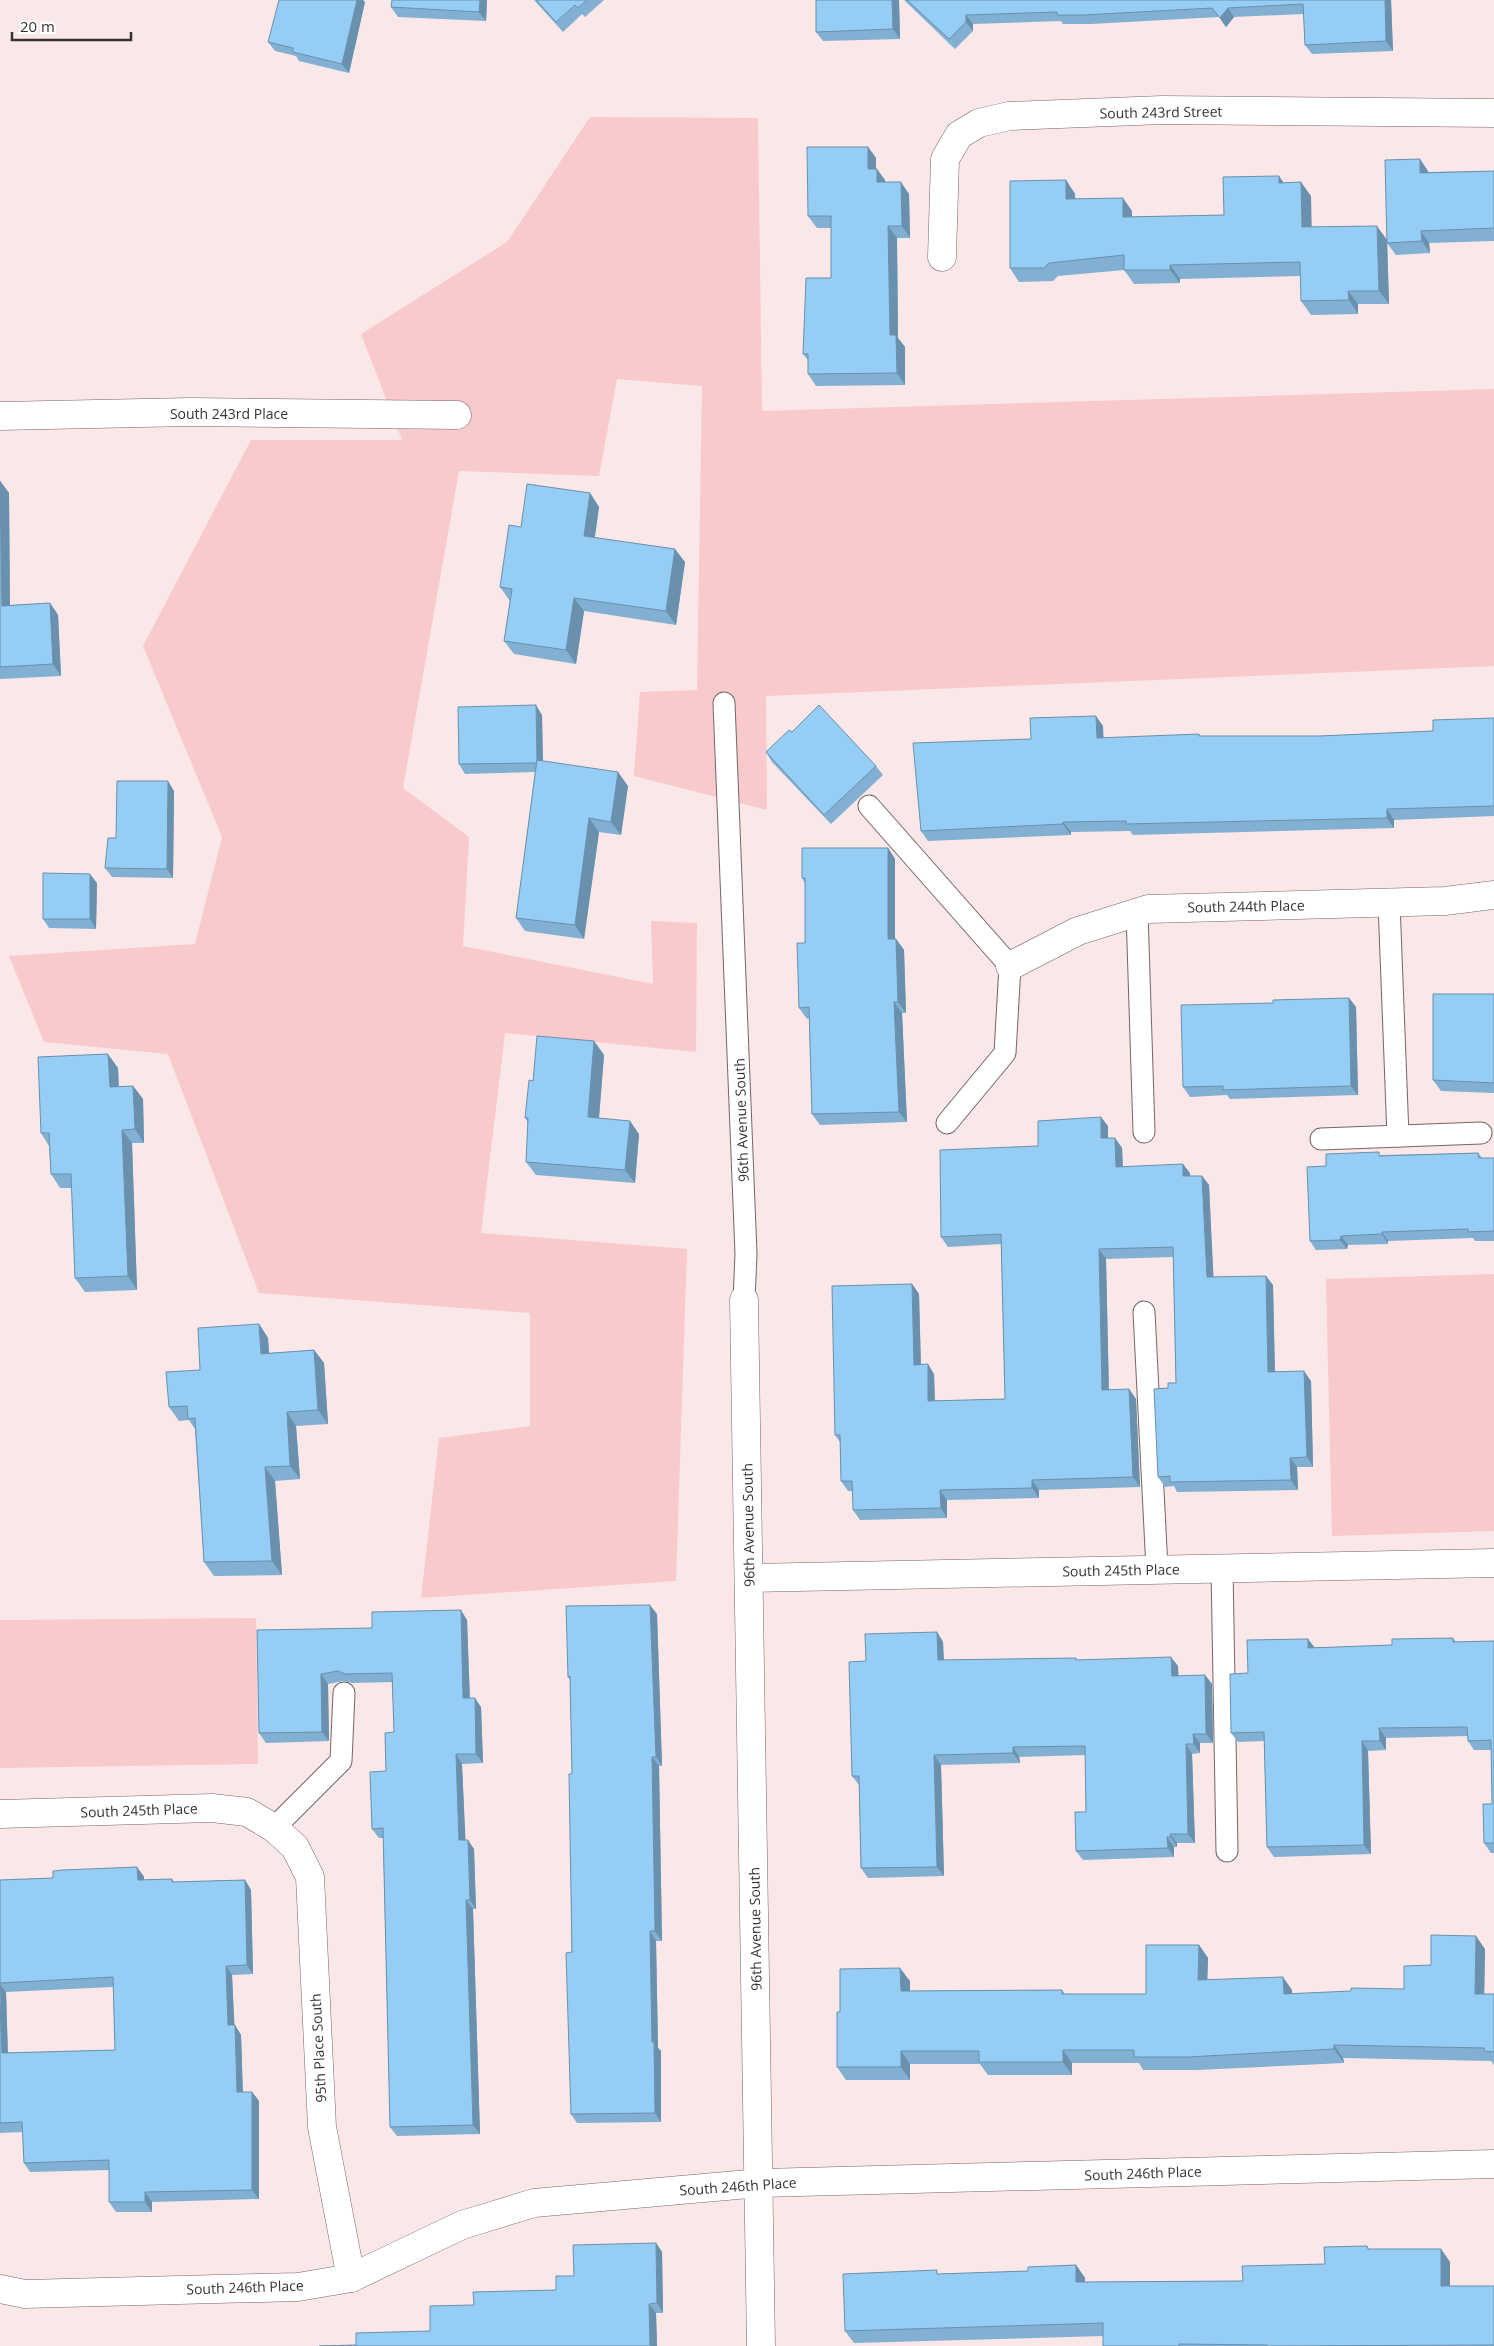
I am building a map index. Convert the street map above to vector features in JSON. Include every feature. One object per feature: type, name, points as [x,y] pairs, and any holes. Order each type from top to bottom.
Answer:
[{"type":"street","name":"South 243rd Street","points":[[942,257],[945,159],[959,136],[979,123],[1009,116],[1162,110],[1494,113]]},
{"type":"street","name":"South 243rd Place","points":[[0,416],[190,412],[457,416]]},
{"type":"street","name":"South 244th Place","points":[[1010,966],[1078,930],[1148,909],[1445,901],[1494,895]]},
{"type":"street","name":"96th Avenue South","points":[[744,1300],[760,2183],[761,2346]]},
{"type":"street","name":"South 245th Place","points":[[749,1578],[1494,1563]]},
{"type":"street","name":"South 245th Place","points":[[0,1814],[212,1808],[247,1812],[274,1828]]},
{"type":"street","name":"95th Place South","points":[[274,1828],[295,1847],[310,1877],[322,2127],[351,2278]]},
{"type":"street","name":"South 246th Place","points":[[0,2288],[25,2294],[298,2287],[351,2278],[462,2225],[534,2203],[760,2183],[1494,2164]]},
{"type":"lane","name":"96th Avenue South","points":[[724,704],[746,1254],[744,1300]]},
{"type":"lane","points":[[869,806],[1010,966],[1004,1053],[946,1123]]},
{"type":"lane","points":[[1389,903],[1398,1136]]},
{"type":"lane","points":[[1137,912],[1144,1132]]},
{"type":"lane","points":[[1321,1139],[1481,1133]]},
{"type":"lane","points":[[1144,1312],[1156,1569]]},
{"type":"lane","points":[[1222,1568],[1227,1851]]},
{"type":"lane","points":[[274,1828],[341,1761],[344,1693]]},
{"type":"shaded area","points":[[590,117],[758,118],[762,411],[1494,389],[1494,666],[766,696],[767,810],[634,776],[640,692],[697,690],[702,386],[617,379],[599,476],[459,471],[403,788],[469,837],[463,946],[653,984],[651,921],[697,923],[696,1052],[505,1033],[481,1233],[687,1249],[676,1581],[421,1598],[439,1438],[530,1426],[530,1313],[259,1293],[168,1054],[44,1042],[9,956],[195,944],[222,837],[143,646],[251,440],[402,440],[361,334],[507,242]]},
{"type":"shaded area","points":[[1494,1274],[1494,1531],[1332,1536],[1326,1279]]},
{"type":"shaded area","points":[[256,1618],[258,1764],[0,1768],[0,1620]]},
{"type":"building","points":[[279,0],[357,0],[342,64],[293,52],[293,48],[268,42]]},
{"type":"building","points":[[392,0],[480,0],[479,12],[391,7]]},
{"type":"building","points":[[536,0],[587,0],[578,8],[575,5],[556,22]]},
{"type":"building","points":[[816,0],[892,0],[893,29],[816,32]]},
{"type":"building","points":[[907,0],[1385,0],[1386,41],[1305,45],[1303,4],[1228,8],[1220,18],[1212,8],[1084,15],[1057,15],[1057,12],[966,15],[966,22],[949,39]]},
{"type":"building","points":[[807,147],[868,147],[868,169],[877,169],[877,182],[901,182],[902,226],[888,226],[890,335],[896,335],[897,373],[808,374],[808,354],[803,354],[806,278],[831,278],[831,216],[808,216]]},
{"type":"building","points":[[1420,159],[1420,173],[1494,171],[1494,228],[1421,231],[1422,241],[1387,243],[1385,160]]},
{"type":"building","points":[[1279,176],[1279,183],[1301,182],[1302,227],[1377,226],[1379,291],[1348,291],[1349,300],[1301,301],[1300,262],[1170,265],[1170,270],[1124,270],[1124,255],[1049,263],[1044,268],[1010,268],[1010,181],[1066,180],[1066,199],[1123,198],[1123,217],[1224,215],[1223,177]]},
{"type":"building","points":[[0,481],[2,606],[50,603],[53,664],[0,667]]},
{"type":"building","points":[[527,484],[590,493],[584,536],[675,549],[666,611],[574,598],[566,650],[504,641],[512,589],[500,587],[509,525],[521,527]]},
{"type":"building","points":[[536,705],[537,763],[459,764],[458,707]]},
{"type":"building","points":[[819,705],[876,766],[824,815],[766,752],[789,730],[792,732]]},
{"type":"building","points":[[1096,716],[1097,738],[1199,734],[1199,736],[1319,736],[1433,731],[1433,720],[1494,718],[1494,806],[1387,809],[1387,818],[1126,824],[1126,821],[1063,822],[1063,824],[921,831],[913,743],[1031,739],[1030,718]]},
{"type":"building","points":[[537,760],[618,772],[611,822],[589,818],[575,925],[516,918]]},
{"type":"building","points":[[117,781],[168,781],[167,869],[105,868],[108,838],[116,838]]},
{"type":"building","points":[[802,848],[888,848],[888,939],[896,939],[898,1002],[894,1002],[899,1112],[812,1114],[809,1007],[799,1008],[797,943],[805,943],[805,878],[802,878]]},
{"type":"building","points":[[43,873],[90,874],[90,919],[43,919]]},
{"type":"building","points":[[1433,994],[1494,994],[1494,1083],[1433,1080]]},
{"type":"building","points":[[1349,998],[1351,1086],[1223,1090],[1223,1086],[1183,1087],[1181,1005],[1273,1003],[1273,1000]]},
{"type":"building","points":[[537,1036],[594,1041],[588,1117],[630,1121],[625,1170],[526,1162],[528,1118],[525,1118],[529,1080],[533,1081]]},
{"type":"building","points":[[108,1054],[110,1087],[133,1086],[135,1129],[122,1130],[128,1276],[75,1278],[71,1174],[51,1174],[49,1133],[41,1133],[38,1057]]},
{"type":"building","points":[[1101,1117],[1101,1138],[1115,1138],[1116,1167],[1183,1164],[1183,1176],[1202,1176],[1207,1277],[1266,1276],[1268,1372],[1304,1371],[1307,1457],[1290,1458],[1291,1480],[1170,1482],[1170,1476],[1158,1477],[1154,1389],[1168,1388],[1168,1383],[1176,1383],[1173,1247],[1099,1249],[1102,1390],[1129,1389],[1133,1477],[1032,1480],[1032,1488],[940,1490],[941,1508],[853,1510],[852,1481],[841,1481],[840,1435],[835,1435],[832,1286],[912,1284],[914,1365],[928,1364],[928,1401],[1005,1399],[1001,1234],[941,1237],[940,1150],[1038,1146],[1038,1121]]},
{"type":"building","points":[[1379,1152],[1379,1156],[1478,1153],[1479,1158],[1494,1158],[1494,1231],[1468,1232],[1468,1229],[1382,1232],[1382,1234],[1341,1236],[1340,1240],[1310,1241],[1307,1167],[1326,1166],[1326,1154]]},
{"type":"building","points":[[259,1324],[261,1354],[314,1350],[318,1410],[287,1412],[290,1466],[265,1467],[272,1561],[204,1562],[195,1418],[188,1419],[187,1406],[169,1407],[166,1372],[200,1370],[198,1328]]},
{"type":"building","points":[[650,1605],[656,1757],[652,1757],[655,1931],[650,1931],[655,2113],[571,2114],[566,1953],[572,1952],[569,1774],[572,1774],[566,1606]]},
{"type":"building","points":[[461,1610],[463,1698],[475,1698],[476,1754],[456,1754],[459,1840],[468,1840],[470,1900],[466,1900],[473,2125],[390,2127],[383,1828],[372,1829],[370,1772],[386,1771],[385,1733],[394,1732],[392,1673],[345,1674],[338,1671],[321,1674],[322,1732],[259,1733],[257,1630],[372,1628],[372,1612]]},
{"type":"building","points":[[937,1632],[938,1660],[1076,1658],[1076,1660],[1171,1657],[1172,1676],[1205,1675],[1206,1734],[1193,1734],[1194,1744],[1186,1744],[1188,1834],[1170,1834],[1171,1837],[1167,1837],[1168,1848],[1076,1851],[1075,1812],[1086,1812],[1085,1746],[1013,1747],[1013,1753],[934,1755],[937,1867],[861,1868],[859,1776],[852,1776],[849,1662],[866,1661],[865,1634]]},
{"type":"building","points":[[1453,1638],[1453,1642],[1494,1641],[1494,1843],[1484,1843],[1483,1804],[1492,1804],[1491,1740],[1468,1741],[1467,1727],[1379,1728],[1380,1741],[1362,1741],[1364,1845],[1267,1847],[1264,1732],[1231,1733],[1230,1674],[1248,1673],[1247,1640],[1308,1639],[1308,1648],[1392,1645],[1392,1639]]},
{"type":"building","points":[[137,1867],[138,1880],[172,1879],[172,1882],[245,1880],[247,1965],[226,1966],[228,2025],[235,2025],[237,2092],[252,2092],[252,2190],[145,2192],[145,2202],[109,2202],[109,2160],[24,2163],[22,2122],[0,2123],[0,2005],[2,2053],[115,2050],[113,1977],[0,1983],[0,1880],[53,1878],[53,1871],[63,1870]]},
{"type":"building","points":[[1431,1935],[1476,1936],[1475,1994],[1494,1994],[1494,2052],[1484,2051],[1484,2048],[1334,2045],[1334,2049],[1188,2057],[1134,2057],[1134,2050],[1063,2050],[1063,2062],[979,2062],[979,2051],[901,2051],[901,2067],[837,2067],[837,2012],[840,2012],[840,1969],[900,1968],[901,1991],[1062,1990],[1062,1994],[1146,1994],[1146,1945],[1199,1945],[1198,1980],[1283,1977],[1284,1994],[1351,1991],[1351,1988],[1404,1989],[1404,1966],[1431,1965]]},
{"type":"building","points":[[656,2243],[657,2303],[649,2304],[650,2346],[319,2346],[356,2345],[356,2333],[430,2331],[430,2306],[474,2305],[473,2292],[556,2290],[556,2276],[574,2276],[573,2245]]},
{"type":"building","points":[[1367,2246],[1368,2249],[1441,2249],[1441,2286],[1494,2286],[1494,2345],[1267,2346],[1179,2344],[1179,2346],[1103,2346],[1103,2323],[845,2331],[843,2274],[937,2270],[937,2274],[1028,2271],[1028,2267],[1076,2265],[1076,2282],[1243,2281],[1242,2266],[1325,2264],[1324,2247]]}]
